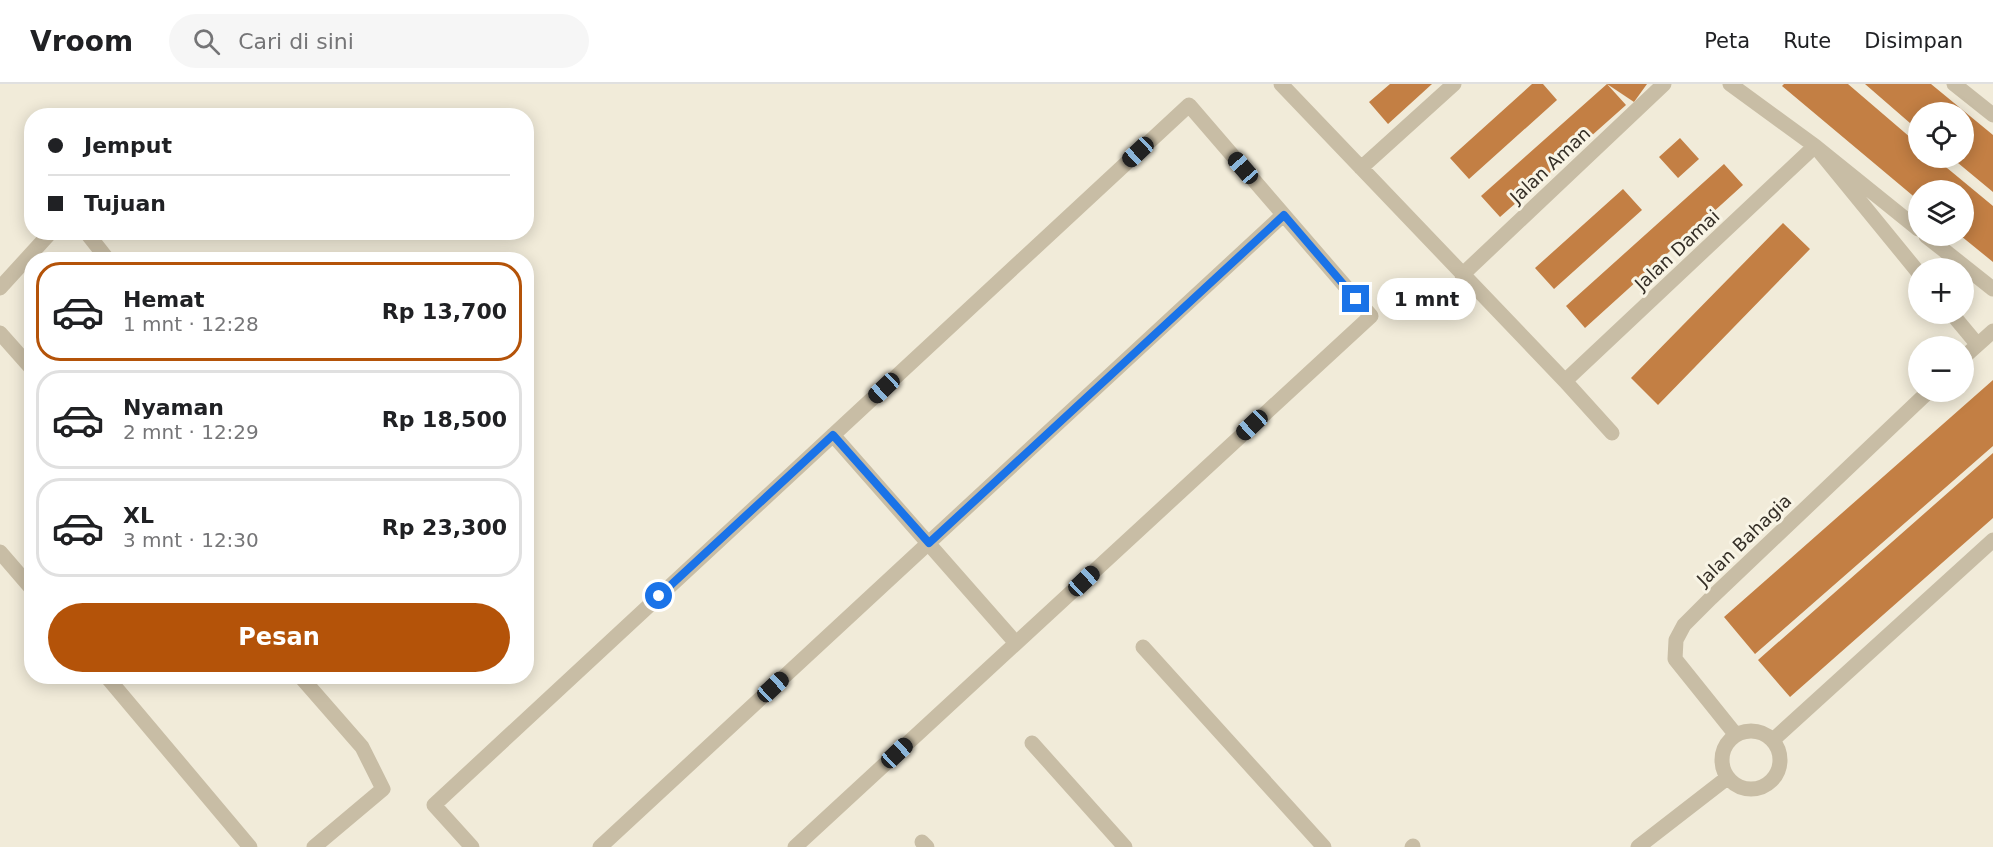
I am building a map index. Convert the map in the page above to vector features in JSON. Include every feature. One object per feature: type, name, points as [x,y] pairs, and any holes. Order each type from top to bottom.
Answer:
[{"type":"street","points":[[1281,84],[1612,433]]},
{"type":"street","points":[[1361,168],[1454,84]]},
{"type":"street","name":"Jalan Aman","points":[[1462,275],[1664,84]]},
{"type":"street","points":[[1730,84],[1815,146],[1908,221]]},
{"type":"street","points":[[1954,84],[1993,115]]},
{"type":"street","points":[[472,847],[434,805],[1189,105],[1371,316],[795,847]]},
{"type":"street","points":[[1815,146],[1908,260]]},
{"type":"street","name":"Jalan Damai","points":[[1565,381],[1815,146]]},
{"type":"street","points":[[600,847],[1284,215]]},
{"type":"street","points":[[33,252],[44,240]]},
{"type":"street","points":[[92,240],[102,252]]},
{"type":"street","points":[[1939,246],[1993,289]]},
{"type":"street","points":[[0,288],[24,262]]},
{"type":"street","points":[[1960,324],[1977,344]]},
{"type":"street","points":[[1974,347],[1993,331]]},
{"type":"street","points":[[0,333],[24,360]]},
{"type":"street","name":"Jalan Bahagia","points":[[1736,735],[1675,659],[1676,640],[1684,625],[1917,402]]},
{"type":"street","points":[[833,435],[1016,643]]},
{"type":"street","points":[[1773,740],[1993,540]]},
{"type":"street","points":[[0,552],[24,580]]},
{"type":"street","points":[[1143,647],[1324,847]]},
{"type":"street","points":[[113,684],[250,847]]},
{"type":"street","points":[[307,684],[362,747],[383,789],[314,847]]},
{"type":"street","points":[[1748,731],[1762,733],[1773,740],[1780,754],[1780,762],[1779,770],[1770,783],[1756,789],[1740,788],[1727,778],[1722,763],[1725,747],[1736,735],[1748,731]]},
{"type":"street","points":[[1032,743],[1125,847]]},
{"type":"street","points":[[1638,847],[1727,778]]},
{"type":"building","points":[[1390,84],[1432,84],[1388,124],[1369,102]]},
{"type":"building","points":[[1532,84],[1543,84],[1557,100],[1469,179],[1450,158]]},
{"type":"building","points":[[1607,84],[1647,84],[1634,102]]},
{"type":"building","points":[[1607,84],[1626,105],[1500,217],[1481,196]]},
{"type":"building","points":[[1784,84],[1848,84],[1908,135],[1908,168],[1947,168],[1962,180],[1908,180],[1908,192],[1782,86]]},
{"type":"building","points":[[1865,84],[1931,84],[1953,102],[1908,102],[1908,121]]},
{"type":"building","points":[[1974,119],[1993,135],[1993,192],[1964,168],[1974,168]]},
{"type":"building","points":[[1680,138],[1699,159],[1678,178],[1659,157]]},
{"type":"building","points":[[1724,164],[1743,185],[1585,328],[1566,306]]},
{"type":"building","points":[[1623,189],[1642,210],[1554,289],[1535,268]]},
{"type":"building","points":[[1974,190],[1993,206],[1993,262],[1973,246]]},
{"type":"building","points":[[1783,223],[1810,249],[1658,405],[1631,378]]},
{"type":"building","points":[[1993,380],[1993,446],[1755,654],[1724,617],[1968,402],[1974,402],[1974,397]]},
{"type":"building","points":[[1993,453],[1993,518],[1790,697],[1758,660]]},
{"type":"route","points":[[659,596],[833,435],[929,543],[1284,215],[1356,299]]}]
